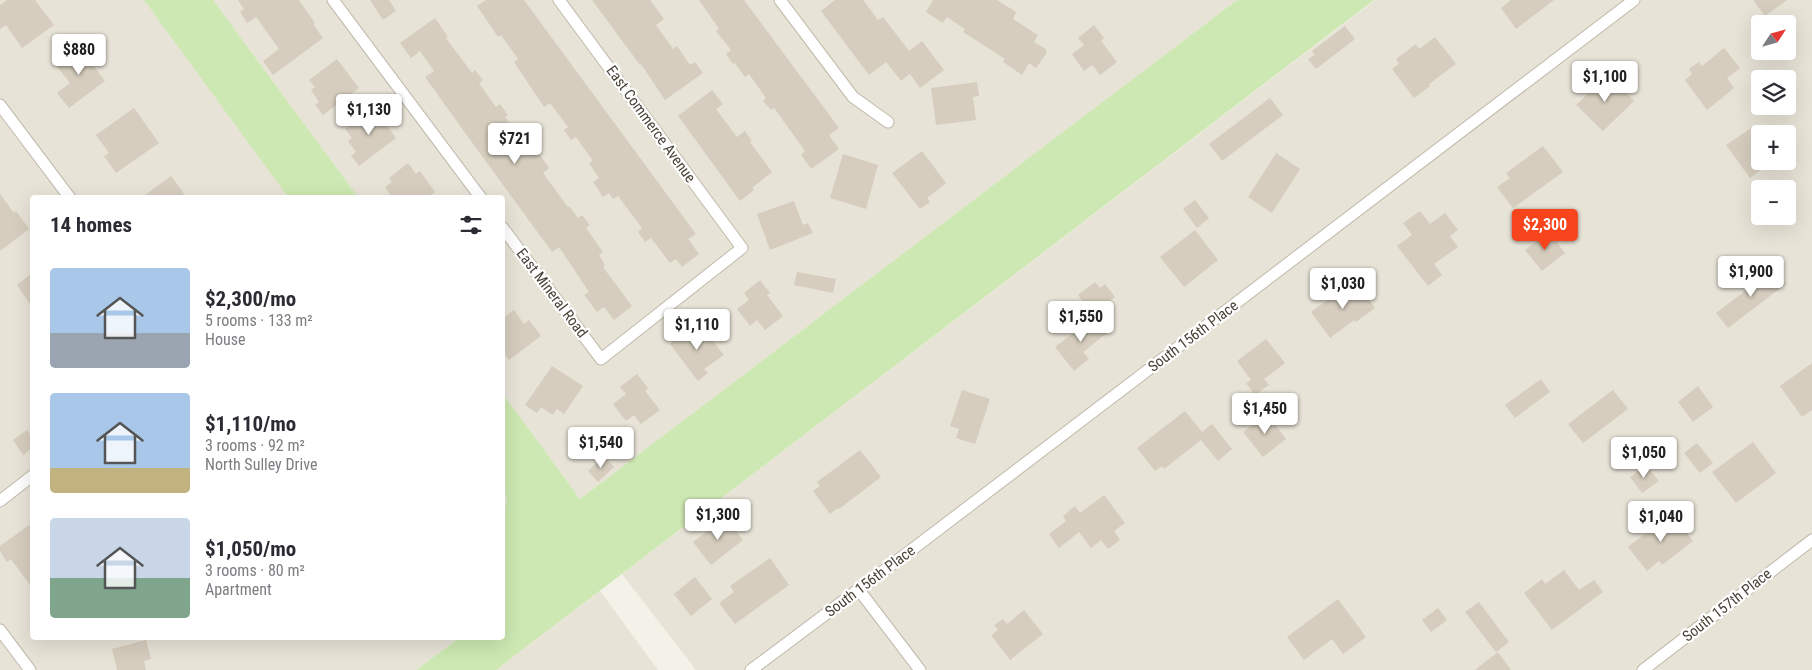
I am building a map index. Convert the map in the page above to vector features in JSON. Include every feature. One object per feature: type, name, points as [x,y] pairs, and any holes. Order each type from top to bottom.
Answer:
[{"type":"street","points":[[333,0],[479,195]]},
{"type":"street","name":"East Commerce Avenue","points":[[560,0],[742,248],[601,359]]},
{"type":"street","points":[[796,0],[783,4],[853,97],[888,122]]},
{"type":"street","name":"South 156th Place","points":[[750,670],[859,590],[1634,0]]},
{"type":"street","points":[[0,105],[68,195]]},
{"type":"street","name":"East Mineral Road","points":[[505,231],[601,359]]},
{"type":"street","points":[[0,501],[30,478]]},
{"type":"street","name":"South 157th Place","points":[[1643,670],[1812,540]]},
{"type":"street","points":[[859,590],[920,670]]},
{"type":"street","points":[[0,630],[30,670]]},
{"type":"shaded area","points":[[0,0],[144,0],[288,195],[30,195],[30,640],[456,640],[416,670],[0,670]]},
{"type":"shaded area","points":[[213,0],[1237,0],[580,499],[505,397],[505,195],[357,195]]},
{"type":"shaded area","points":[[1375,0],[1812,0],[1812,670],[696,670],[622,574]]},
{"type":"shaded area","points":[[505,493],[507,496],[505,516]]},
{"type":"shaded area","points":[[600,591],[658,670],[496,670]]},
{"type":"green space","points":[[144,0],[213,0],[357,195],[287,195]]},
{"type":"green space","points":[[1237,0],[1374,0],[496,670],[416,670],[456,640],[505,640],[505,512],[507,497],[505,494],[505,397],[580,499]]},
{"type":"building","points":[[7,0],[35,0],[54,25],[22,48],[6,25],[0,29],[0,5]]},
{"type":"building","points":[[238,0],[299,0],[323,38],[273,75],[263,61],[279,49],[256,17],[247,23],[240,12],[244,9]]},
{"type":"building","points":[[370,0],[389,0],[396,11],[383,20]]},
{"type":"building","points":[[486,0],[524,0],[696,234],[687,240],[689,240],[699,254],[682,267],[676,259],[670,263],[651,238],[645,242],[638,232],[642,228],[618,196],[613,199],[609,193],[603,197],[593,182],[599,178],[589,163],[593,161],[576,137],[571,140],[564,130],[568,127],[550,103],[544,107],[514,62],[518,59],[501,35],[498,37],[477,6]]},
{"type":"building","points":[[592,0],[650,0],[664,19],[656,25],[673,49],[677,46],[690,65],[695,62],[703,73],[665,100],[641,64]]},
{"type":"building","points":[[699,0],[744,0],[839,128],[829,135],[839,149],[811,169],[801,155],[805,151],[774,108],[771,110],[763,101],[766,98],[749,74],[745,77],[726,54],[731,50],[716,31],[719,29]]},
{"type":"building","points":[[835,0],[863,0],[878,20],[883,17],[909,51],[922,41],[944,70],[920,88],[910,74],[901,81],[886,62],[869,75],[821,11]]},
{"type":"building","points":[[933,0],[997,0],[1016,12],[1013,19],[1038,35],[1034,42],[1046,49],[1046,54],[1036,68],[1029,63],[1022,75],[1003,62],[1005,59],[963,32],[965,29],[947,17],[943,23],[926,12]]},
{"type":"building","points":[[1511,0],[1554,0],[1516,29],[1501,8]]},
{"type":"building","points":[[1753,0],[1787,0],[1766,15],[1764,15]]},
{"type":"building","points":[[435,18],[448,37],[446,38],[472,73],[475,70],[483,80],[479,83],[496,107],[500,104],[508,115],[505,117],[525,144],[529,141],[542,158],[549,168],[543,173],[568,207],[578,218],[582,215],[590,225],[586,228],[603,252],[599,255],[605,265],[603,267],[632,306],[614,320],[604,307],[597,312],[584,295],[589,292],[559,247],[552,252],[463,130],[425,77],[434,71],[420,51],[411,58],[400,43]]},
{"type":"building","points":[[1094,25],[1104,38],[1101,41],[1117,62],[1100,75],[1092,65],[1084,71],[1072,54],[1084,45],[1078,38]]},
{"type":"building","points":[[1345,26],[1355,39],[1316,69],[1308,59],[1315,55],[1312,51]]},
{"type":"building","points":[[1435,37],[1456,64],[1414,98],[1392,69],[1399,64],[1396,59],[1416,44],[1419,49]]},
{"type":"building","points":[[85,44],[95,57],[90,61],[105,81],[69,108],[57,93],[70,83],[56,65]]},
{"type":"building","points":[[1724,48],[1740,68],[1727,78],[1734,88],[1707,110],[1685,80],[1692,74],[1689,69],[1699,62],[1702,66]]},
{"type":"building","points":[[337,59],[359,88],[323,115],[315,105],[319,102],[311,90],[315,87],[309,80]]},
{"type":"building","points":[[1611,76],[1634,101],[1603,131],[1576,105]]},
{"type":"building","points":[[977,82],[979,96],[973,97],[976,120],[936,125],[931,88]]},
{"type":"building","points":[[712,90],[723,104],[716,109],[737,137],[745,131],[752,141],[750,142],[772,172],[752,188],[754,190],[740,201],[678,116]]},
{"type":"building","points":[[1270,98],[1283,115],[1222,161],[1209,144]]},
{"type":"building","points":[[134,108],[159,143],[116,173],[104,156],[109,153],[96,135]]},
{"type":"building","points":[[374,108],[396,138],[359,166],[351,156],[356,152],[348,141],[352,138],[345,129]]},
{"type":"building","points":[[1751,128],[1751,170],[1761,170],[1750,178],[1726,145]]},
{"type":"building","points":[[1543,146],[1563,172],[1513,208],[1497,187],[1510,178],[1506,173]]},
{"type":"building","points":[[922,151],[946,183],[927,198],[930,202],[920,209],[892,173]]},
{"type":"building","points":[[1276,153],[1300,169],[1272,213],[1248,197]]},
{"type":"building","points":[[843,154],[878,165],[866,209],[830,198]]},
{"type":"building","points":[[408,163],[416,174],[420,171],[435,192],[431,195],[391,195],[385,187],[392,182],[389,178]]},
{"type":"building","points":[[171,176],[185,195],[145,195]]},
{"type":"building","points":[[0,194],[29,229],[0,251]]},
{"type":"building","points":[[1195,200],[1209,218],[1197,228],[1183,209]]},
{"type":"building","points":[[794,201],[803,225],[808,223],[813,233],[770,250],[757,214]]},
{"type":"building","points":[[1420,211],[1430,224],[1445,213],[1458,230],[1450,236],[1458,247],[1434,264],[1442,275],[1428,286],[1397,246],[1412,235],[1403,223]]},
{"type":"building","points":[[1195,230],[1218,260],[1184,287],[1160,257]]},
{"type":"building","points":[[1549,232],[1565,253],[1542,271],[1525,250]]},
{"type":"building","points":[[1775,268],[1786,284],[1728,328],[1716,313]]},
{"type":"building","points":[[797,272],[836,279],[833,293],[794,285]]},
{"type":"building","points":[[30,275],[30,304],[17,285]]},
{"type":"building","points":[[760,280],[770,293],[767,295],[783,316],[765,330],[757,320],[750,326],[737,309],[749,300],[744,293]]},
{"type":"building","points":[[1095,282],[1100,288],[1105,284],[1115,297],[1105,305],[1108,309],[1095,318],[1078,295]]},
{"type":"building","points":[[1349,284],[1353,290],[1359,286],[1375,308],[1356,322],[1354,320],[1330,338],[1311,312]]},
{"type":"building","points":[[514,310],[524,324],[529,320],[541,336],[509,360],[505,355],[505,317]]},
{"type":"building","points":[[1094,317],[1107,333],[1083,352],[1089,359],[1074,371],[1055,347]]},
{"type":"building","points":[[699,323],[724,355],[704,369],[708,373],[698,381],[670,344]]},
{"type":"building","points":[[1266,339],[1285,363],[1264,379],[1269,385],[1255,395],[1246,383],[1251,380],[1237,361]]},
{"type":"building","points":[[1812,363],[1812,410],[1802,417],[1780,386]]},
{"type":"building","points":[[552,366],[583,386],[564,414],[557,409],[553,415],[541,407],[537,413],[525,405]]},
{"type":"building","points":[[637,374],[648,388],[645,391],[660,410],[641,424],[634,415],[626,421],[613,404],[626,394],[620,387]]},
{"type":"building","points":[[1541,379],[1550,392],[1515,418],[1505,405]]},
{"type":"building","points":[[1698,386],[1713,407],[1693,422],[1678,402]]},
{"type":"building","points":[[962,390],[990,399],[975,444],[956,438],[959,429],[950,426]]},
{"type":"building","points":[[1613,390],[1628,409],[1583,443],[1568,424]]},
{"type":"building","points":[[1185,411],[1202,432],[1212,424],[1232,449],[1218,461],[1201,440],[1164,469],[1162,466],[1155,471],[1137,448]]},
{"type":"building","points":[[1267,414],[1286,439],[1263,457],[1243,432]]},
{"type":"building","points":[[27,430],[30,434],[30,450],[23,455],[13,440]]},
{"type":"building","points":[[1753,442],[1776,473],[1736,503],[1712,472]]},
{"type":"building","points":[[1697,443],[1713,463],[1700,473],[1684,453]]},
{"type":"building","points":[[860,450],[881,477],[830,514],[813,491],[820,486],[817,482]]},
{"type":"building","points":[[604,456],[614,467],[598,482],[588,471]]},
{"type":"building","points":[[1646,465],[1659,481],[1642,493],[1630,477]]},
{"type":"building","points":[[1104,495],[1125,523],[1114,531],[1120,540],[1108,549],[1101,540],[1091,548],[1079,532],[1059,548],[1049,534],[1066,521],[1063,516],[1075,506],[1080,513]]},
{"type":"building","points":[[1671,513],[1693,541],[1662,565],[1659,561],[1647,571],[1628,547]]},
{"type":"building","points":[[726,517],[743,540],[711,565],[693,542]]},
{"type":"building","points":[[30,524],[30,585],[11,559],[7,562],[0,551],[0,546]]},
{"type":"building","points":[[770,558],[789,585],[735,624],[719,603],[734,592],[730,586]]},
{"type":"building","points":[[1564,570],[1579,590],[1594,580],[1603,592],[1552,630],[1524,593],[1542,579],[1545,584]]},
{"type":"building","points":[[695,577],[712,599],[691,616],[674,594]]},
{"type":"building","points":[[1338,599],[1366,637],[1343,654],[1332,639],[1304,660],[1287,637]]},
{"type":"building","points":[[1479,602],[1509,642],[1496,652],[1465,612]]},
{"type":"building","points":[[1438,608],[1447,620],[1431,632],[1422,620]]},
{"type":"building","points":[[1024,610],[1043,634],[1010,660],[991,635],[998,630],[994,625],[1003,619],[1007,624]]},
{"type":"building","points":[[146,640],[151,659],[144,661],[146,670],[117,670],[112,649]]},
{"type":"building","points":[[1498,652],[1511,670],[1475,670]]}]
